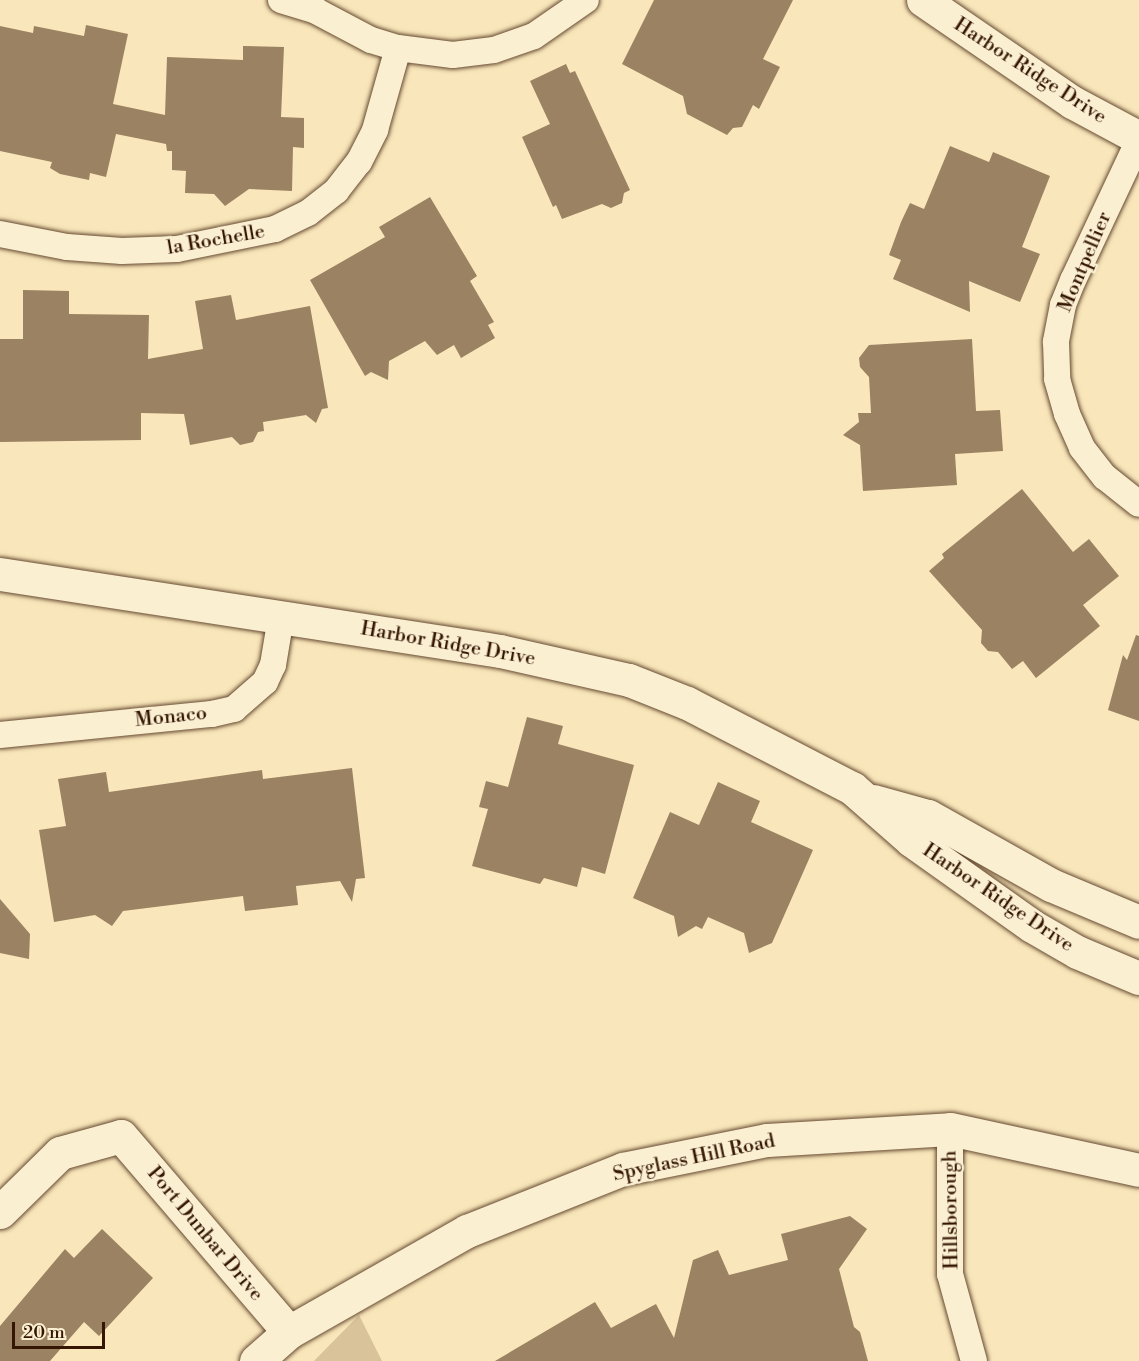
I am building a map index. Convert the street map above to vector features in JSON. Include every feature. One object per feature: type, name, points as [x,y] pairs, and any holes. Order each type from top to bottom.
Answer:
[{"type":"street","points":[[281,0],[316,11],[371,40],[398,48],[453,56],[494,50],[534,36],[586,0]]},
{"type":"street","name":"Harbor Ridge Drive","points":[[923,0],[1072,102],[1139,139]]},
{"type":"street","name":"la Rochelle","points":[[0,234],[67,247],[122,251],[177,249],[275,229],[326,198],[359,162],[375,130],[398,48]]},
{"type":"street","name":"Montpellier","points":[[1139,139],[1073,280],[1063,305],[1056,342],[1057,379],[1066,414],[1082,448],[1105,477],[1139,504]]},
{"type":"street","name":"Harbor Ridge Drive","points":[[0,574],[500,651],[629,680],[687,704],[869,800],[928,816],[1051,885],[1139,922]]},
{"type":"street","name":"Monaco","points":[[0,735],[234,709],[265,682],[273,665],[281,617]]},
{"type":"street","name":"Harbor Ridge Drive","points":[[869,800],[911,840],[1032,926],[1077,952],[1139,978]]},
{"type":"street","name":"Spyglass Hill Road","points":[[256,1361],[289,1332],[467,1231],[622,1169],[767,1140],[950,1128],[1139,1170]]},
{"type":"street","name":"Hillsborough","points":[[950,1128],[950,1274],[974,1361]]},
{"type":"street","name":"Port Dunbar Drive","points":[[0,1212],[60,1153],[121,1136],[289,1332]]},
{"type":"shaded area","points":[[359,1315],[382,1361],[314,1361]]},
{"type":"building","points":[[654,0],[793,0],[763,59],[780,67],[759,109],[753,105],[742,127],[733,128],[727,135],[687,114],[683,96],[622,64]]},
{"type":"building","points":[[86,25],[128,34],[113,104],[165,115],[167,57],[243,60],[243,46],[284,47],[281,117],[304,118],[304,148],[293,147],[292,191],[249,189],[225,206],[214,194],[185,193],[186,171],[172,170],[172,151],[167,151],[166,144],[116,134],[106,177],[90,173],[89,180],[60,174],[50,168],[52,162],[0,151],[0,26],[33,33],[34,26],[84,36]]},
{"type":"building","points":[[566,64],[570,73],[575,71],[630,190],[624,193],[622,203],[611,208],[602,204],[562,219],[556,205],[553,207],[522,137],[550,124],[530,81]]},
{"type":"building","points":[[950,146],[989,162],[993,152],[1050,176],[1022,247],[1040,254],[1020,302],[969,281],[970,312],[893,279],[901,260],[889,255],[901,222],[910,203],[924,209]]},
{"type":"building","points":[[430,197],[477,276],[470,281],[494,322],[488,325],[495,338],[461,358],[454,345],[437,355],[425,341],[389,361],[388,380],[371,372],[365,376],[310,280],[385,237],[379,227]]},
{"type":"building","points":[[23,290],[69,291],[69,314],[149,315],[148,359],[203,349],[195,301],[231,295],[236,320],[310,306],[328,408],[322,409],[316,423],[306,415],[263,422],[264,431],[258,432],[253,442],[240,445],[232,437],[190,445],[184,414],[141,413],[141,440],[0,442],[0,339],[23,339]]},
{"type":"building","points":[[972,339],[976,411],[1000,410],[1003,451],[955,454],[957,485],[863,491],[860,445],[843,435],[859,422],[858,413],[871,413],[869,377],[860,367],[859,358],[869,345]]},
{"type":"building","points":[[1022,489],[1073,552],[1089,539],[1119,576],[1083,605],[1100,626],[1036,678],[1023,661],[1012,669],[998,652],[988,651],[981,643],[982,630],[929,571],[944,558],[942,554]]},
{"type":"building","points":[[1136,635],[1139,636],[1139,721],[1108,710],[1123,655],[1127,660]]},
{"type":"building","points":[[527,717],[563,726],[558,744],[634,765],[605,874],[582,867],[577,887],[544,878],[540,884],[472,866],[488,809],[479,807],[486,781],[508,787]]},
{"type":"building","points":[[352,768],[365,878],[356,879],[352,902],[340,881],[296,886],[298,905],[245,911],[243,896],[123,911],[112,926],[95,915],[54,922],[39,830],[66,826],[58,779],[106,772],[109,792],[262,770],[263,779]]},
{"type":"building","points":[[718,782],[760,801],[751,822],[813,850],[772,943],[749,953],[744,933],[708,917],[702,929],[696,926],[678,937],[674,916],[633,898],[670,812],[699,825]]},
{"type":"building","points":[[0,899],[30,934],[29,959],[0,953]]},
{"type":"building","points":[[850,1216],[867,1229],[839,1269],[854,1327],[860,1332],[868,1361],[495,1361],[595,1302],[611,1328],[656,1304],[674,1338],[693,1260],[718,1250],[729,1275],[788,1260],[781,1234]]},
{"type":"building","points":[[102,1229],[153,1278],[99,1336],[84,1322],[50,1361],[0,1361],[0,1326],[65,1249],[74,1258]]}]
